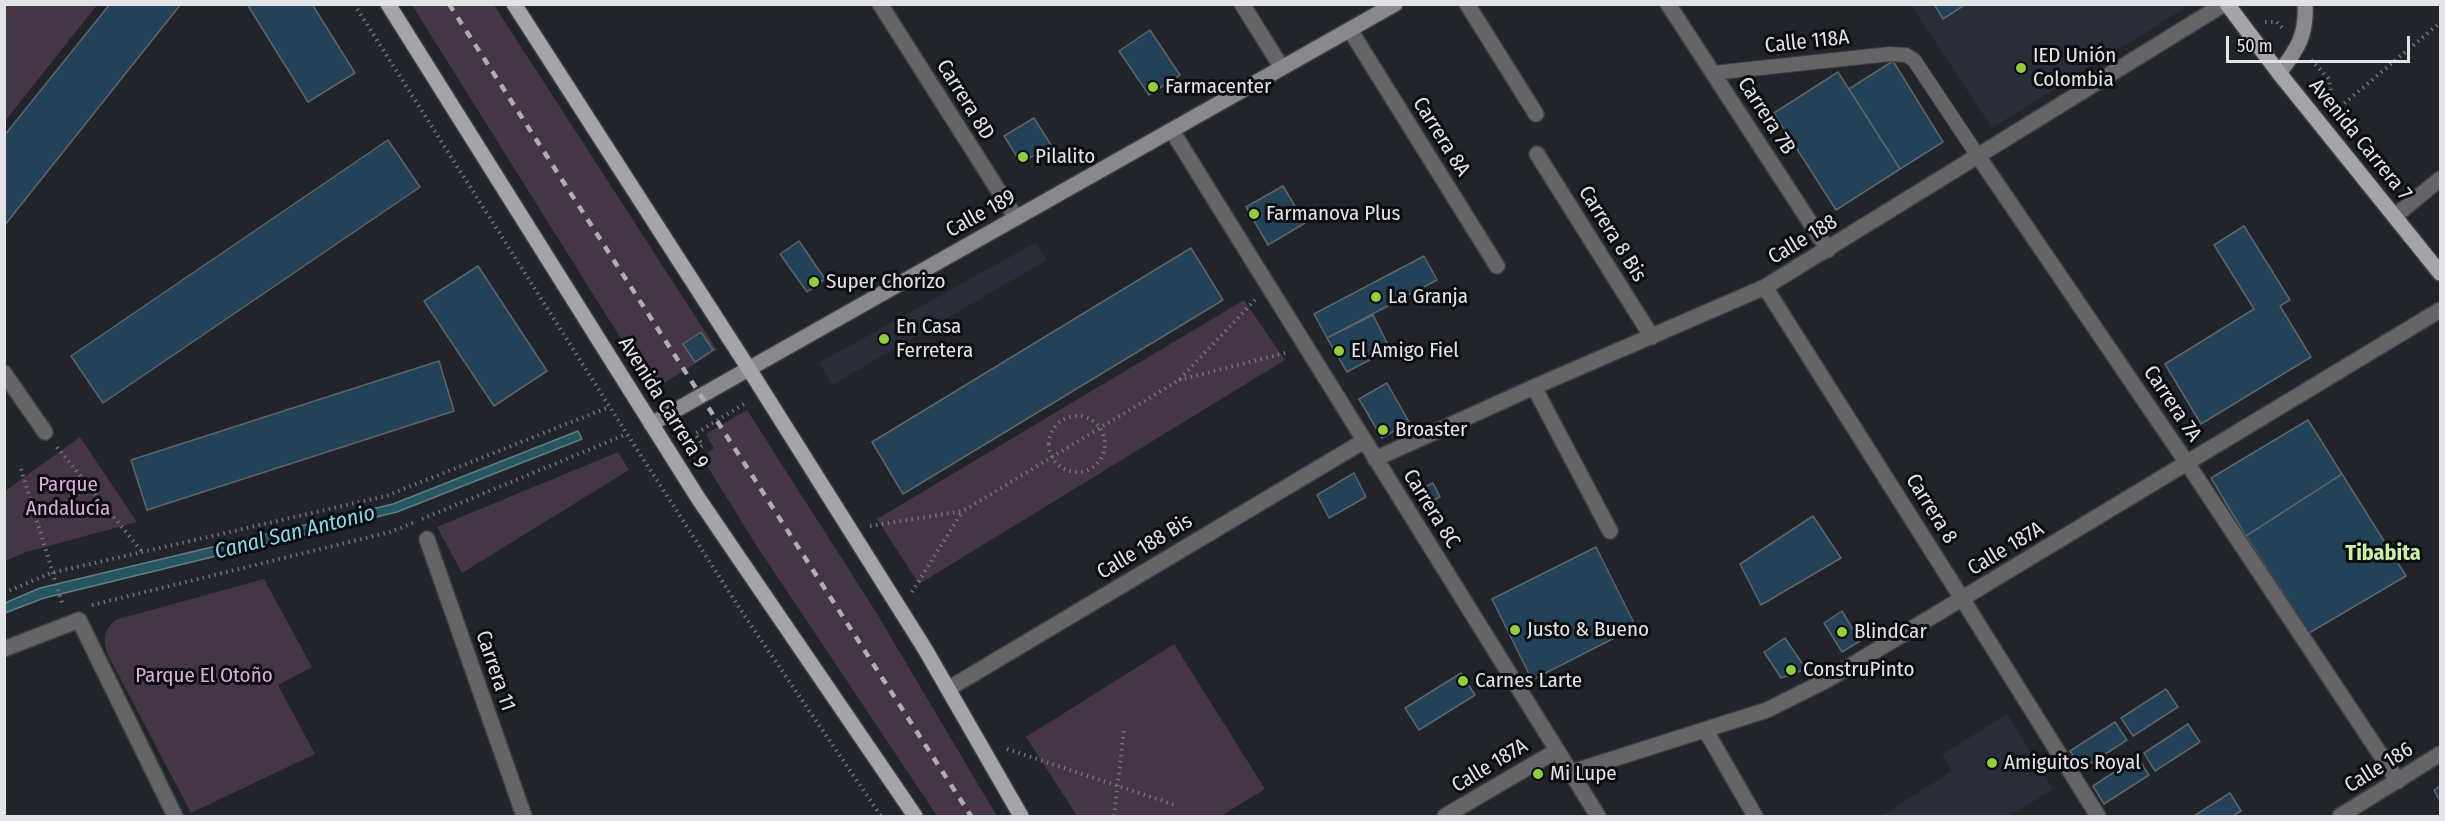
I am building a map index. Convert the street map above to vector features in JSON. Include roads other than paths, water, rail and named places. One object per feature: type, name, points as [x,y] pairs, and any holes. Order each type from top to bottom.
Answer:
[{"type":"main road","name":"Avenida Carrera 9","points":[[388,4],[698,498],[910,815]]},
{"type":"main road","points":[[514,4],[749,369],[948,689],[1021,816]]},
{"type":"main road","name":"Avenida Carrera 7","points":[[2226,4],[2440,273]]},
{"type":"street","name":"Carrera 8D","points":[[880,4],[1016,218]]},
{"type":"street","points":[[1242,4],[1282,68]]},
{"type":"street","name":"Calle 189","points":[[651,424],[1395,4]]},
{"type":"street","points":[[1467,4],[1536,114]]},
{"type":"street","name":"Carrera 7B","points":[[1668,4],[1828,250]]},
{"type":"street","name":"Calle 188","points":[[1375,459],[1765,287],[2226,4]]},
{"type":"street","points":[[2279,73],[2298,48],[2306,24],[2305,4]]},
{"type":"street","name":"Carrera 8A","points":[[1350,30],[1497,266]]},
{"type":"street","name":"Carrera 8C","points":[[1172,131],[1569,774],[1598,816]]},
{"type":"street","name":"Carrera 8 Bis","points":[[1537,154],[1652,337]]},
{"type":"street","name":"Carrera 7A","points":[[1978,156],[2187,463],[2398,781]]},
{"type":"street","points":[[2395,216],[2440,179]]},
{"type":"street","name":"Carrera 8","points":[[1765,287],[2098,816]]},
{"type":"street","name":"Calle 187A","points":[[1569,774],[1767,710],[1827,680],[1964,600],[2440,310]]},
{"type":"street","points":[[4,373],[45,432]]},
{"type":"street","points":[[1534,387],[1610,531]]},
{"type":"street","name":"Calle 188 Bis","points":[[948,689],[1364,441]]},
{"type":"street","name":"Carrera 11","points":[[427,539],[524,816]]},
{"type":"street","points":[[4,649],[79,620],[175,816]]},
{"type":"street","points":[[1706,731],[1755,816]]},
{"type":"street","name":"Calle 187A","points":[[1445,816],[1556,751]]},
{"type":"street","name":"Calle 186","points":[[2340,816],[2440,754]]},
{"type":"lane","name":"Calle 118A","points":[[1713,73],[1890,54],[1906,55]]},
{"type":"lane","name":"Carrera 7A","points":[[1906,55],[1914,60],[1978,156]]},
{"type":"water","name":"Canal San Antonio","points":[[578,431],[582,439],[397,512],[44,598],[5,613],[5,603],[40,588],[393,504]]},
{"type":"railway","points":[[449,4],[971,816]]},
{"type":"place","name":"IED Unión Colombia","points":[[2021,68]]},
{"type":"place","name":"Farmacenter","points":[[1153,87]]},
{"type":"place","name":"Pilalito","points":[[1023,157]]},
{"type":"place","name":"Farmanova Plus","points":[[1254,214]]},
{"type":"place","name":"Super Chorizo","points":[[814,282]]},
{"type":"place","name":"La Granja","points":[[1376,297]]},
{"type":"place","name":"En Casa Ferretera","points":[[884,339]]},
{"type":"place","name":"El Amigo Fiel","points":[[1339,351]]},
{"type":"place","name":"Broaster","points":[[1383,430]]},
{"type":"place","name":"Justo & Bueno","points":[[1515,630]]},
{"type":"place","name":"BlindCar","points":[[1842,632]]},
{"type":"place","name":"ConstruPinto","points":[[1791,670]]},
{"type":"place","name":"Carnes Larte","points":[[1463,681]]},
{"type":"place","name":"Amiguitos Royal","points":[[1992,763]]},
{"type":"place","name":"Mi Lupe","points":[[1538,774]]},
{"type":"district","name":"Tibabita","points":[[2383,554]]},
{"type":"park label","name":"Parque Andalucía","points":[[68,497]]},
{"type":"park label","name":"Parque El Otoño","points":[[204,676]]}]
